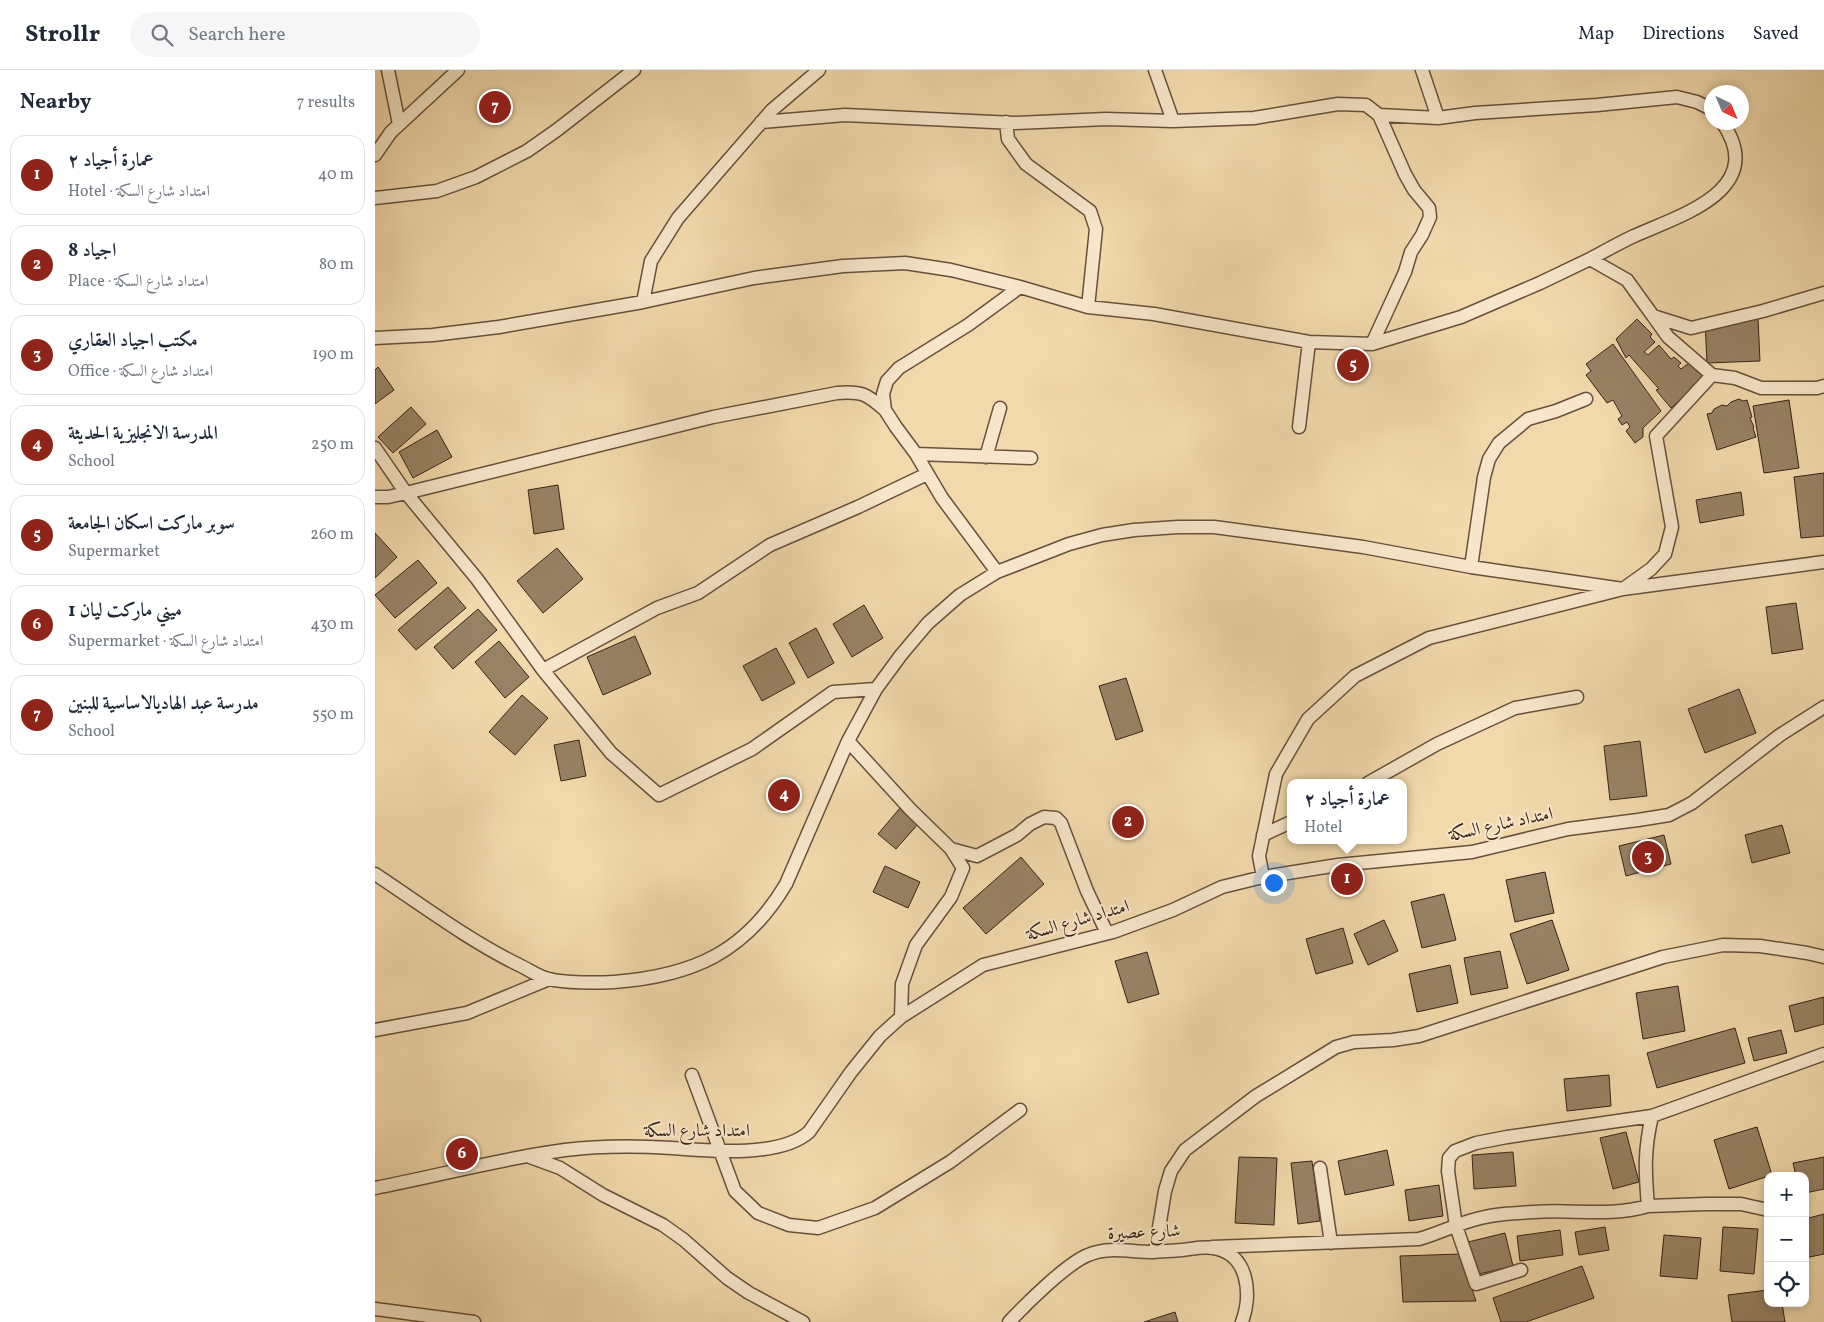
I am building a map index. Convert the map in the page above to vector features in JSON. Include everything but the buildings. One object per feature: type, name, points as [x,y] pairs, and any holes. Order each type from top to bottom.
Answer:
[{"type":"street","points":[[388,70],[399,124]]},
{"type":"street","points":[[375,154],[391,132],[458,70]]},
{"type":"street","points":[[375,198],[437,191],[476,177],[527,151],[634,70]]},
{"type":"street","points":[[643,302],[651,261],[678,218],[772,110],[819,70]]},
{"type":"street","points":[[1155,70],[1173,121]]},
{"type":"street","points":[[1422,70],[1438,118]]},
{"type":"street","points":[[1379,115],[1438,118],[1475,113],[1597,105],[1677,97],[1704,106]]},
{"type":"street","points":[[761,122],[845,115],[1006,122],[1106,119],[1173,121],[1254,118],[1338,104],[1366,105],[1379,115],[1405,174],[1429,208],[1430,217],[1422,235],[1411,252],[1405,272],[1371,344]]},
{"type":"street","points":[[1006,122],[1008,138],[1026,164],[1090,211],[1096,229],[1088,307]]},
{"type":"street","points":[[375,338],[499,327],[643,302],[754,278],[843,266],[905,263],[951,270],[1088,307],[1154,314],[1309,342],[1371,344],[1461,317],[1540,283],[1633,236],[1678,218],[1719,194],[1734,173],[1736,154],[1731,135],[1728,130]]},
{"type":"street","points":[[1590,259],[1627,280],[1668,337],[1712,375],[1735,378],[1761,388],[1817,388],[1824,386]]},
{"type":"street","points":[[885,410],[883,394],[887,381],[899,368],[968,325],[1019,287]]},
{"type":"street","points":[[1653,316],[1691,328],[1763,311],[1824,293]]},
{"type":"street","points":[[1299,427],[1309,342]]},
{"type":"street","points":[[375,874],[491,951],[549,980],[599,983],[635,980],[671,973],[700,964],[715,957],[742,939],[765,916],[786,884],[848,741],[877,689],[901,655],[928,623],[960,594],[997,572],[1069,544],[1102,535],[1178,527],[1214,527],[1363,547],[1471,567],[1623,588],[1651,569],[1665,554],[1672,527],[1656,436],[1712,375]]},
{"type":"street","points":[[375,498],[406,493],[713,417],[837,393],[854,392],[870,397],[885,410],[916,454],[942,498],[997,572]]},
{"type":"street","points":[[1471,567],[1484,477],[1489,459],[1499,443],[1528,419],[1556,411],[1586,399]]},
{"type":"street","points":[[986,457],[1000,408]]},
{"type":"street","points":[[375,448],[406,493],[477,579],[543,670],[611,753],[659,795],[752,749],[833,692],[877,689]]},
{"type":"street","points":[[916,454],[1031,458]]},
{"type":"street","points":[[543,670],[657,608],[698,593],[771,545],[927,474]]},
{"type":"street","points":[[1263,877],[1259,856],[1276,774],[1308,719],[1355,676],[1429,638],[1623,588],[1824,562]]},
{"type":"street","points":[[1375,779],[1437,744],[1515,708],[1577,697]]},
{"type":"street","name":"امتداد شارع السكة","points":[[375,1188],[567,1150],[670,1148],[719,1152],[786,1146],[802,1138],[814,1125],[851,1072],[880,1036],[901,1017],[983,965],[1107,933],[1173,910],[1222,887],[1263,877],[1338,864],[1473,852],[1568,829],[1669,815],[1692,803],[1780,735],[1824,707]]},
{"type":"street","points":[[848,741],[910,809],[951,849],[963,868],[951,897],[916,945],[902,984],[901,1017]]},
{"type":"street","points":[[951,849],[977,856],[1017,835],[1030,824],[1044,817],[1057,818],[1061,823],[1087,891],[1107,933]]},
{"type":"street","points":[[1263,835],[1287,824]]},
{"type":"street","points":[[1155,1252],[1169,1177],[1185,1150],[1257,1096],[1336,1047],[1354,1042],[1393,1040],[1419,1036],[1663,956],[1723,945],[1761,946],[1824,957]]},
{"type":"street","points":[[375,1030],[467,1012],[549,980]]},
{"type":"street","points":[[1521,1270],[1476,1284],[1457,1226],[1447,1171],[1449,1158],[1455,1150],[1476,1143],[1507,1137],[1652,1116],[1824,1054]]},
{"type":"street","points":[[692,1074],[719,1152],[735,1191],[758,1213],[789,1225],[818,1228],[875,1208],[950,1162],[1019,1110]]},
{"type":"street","points":[[1648,1206],[1645,1171],[1646,1142],[1652,1116]]},
{"type":"street","points":[[527,1157],[560,1168],[603,1195],[663,1225],[684,1240],[727,1278],[749,1293],[803,1322]]},
{"type":"street","points":[[1321,1168],[1331,1244]]},
{"type":"street","name":"شارع عصيرة","points":[[1009,1322],[1069,1266],[1085,1256],[1096,1252],[1110,1250],[1155,1252],[1212,1247],[1331,1244],[1419,1239],[1474,1220],[1506,1214],[1537,1212],[1632,1211],[1648,1206],[1706,1204],[1741,1204],[1764,1209]]},
{"type":"street","points":[[1212,1247],[1226,1252],[1243,1271],[1247,1284],[1247,1299],[1242,1322]]},
{"type":"street","points":[[375,1309],[474,1322]]},
{"type":"place","name":"مدرسة عبد الهاديالاساسية للبنين","points":[[495,107]]},
{"type":"place","name":"سوبر ماركت اسكان الجامعة","points":[[1353,365]]},
{"type":"place","name":"المدرسة الانجليزية الحديثة","points":[[784,795]]},
{"type":"place","name":"اجياد 8","points":[[1128,822]]},
{"type":"place","name":"مكتب اجياد العقاري","points":[[1648,857]]},
{"type":"place","name":"عمارة أجياد ٢","points":[[1347,879]]},
{"type":"place","name":"ميني ماركت ليان 1","points":[[462,1154]]}]
